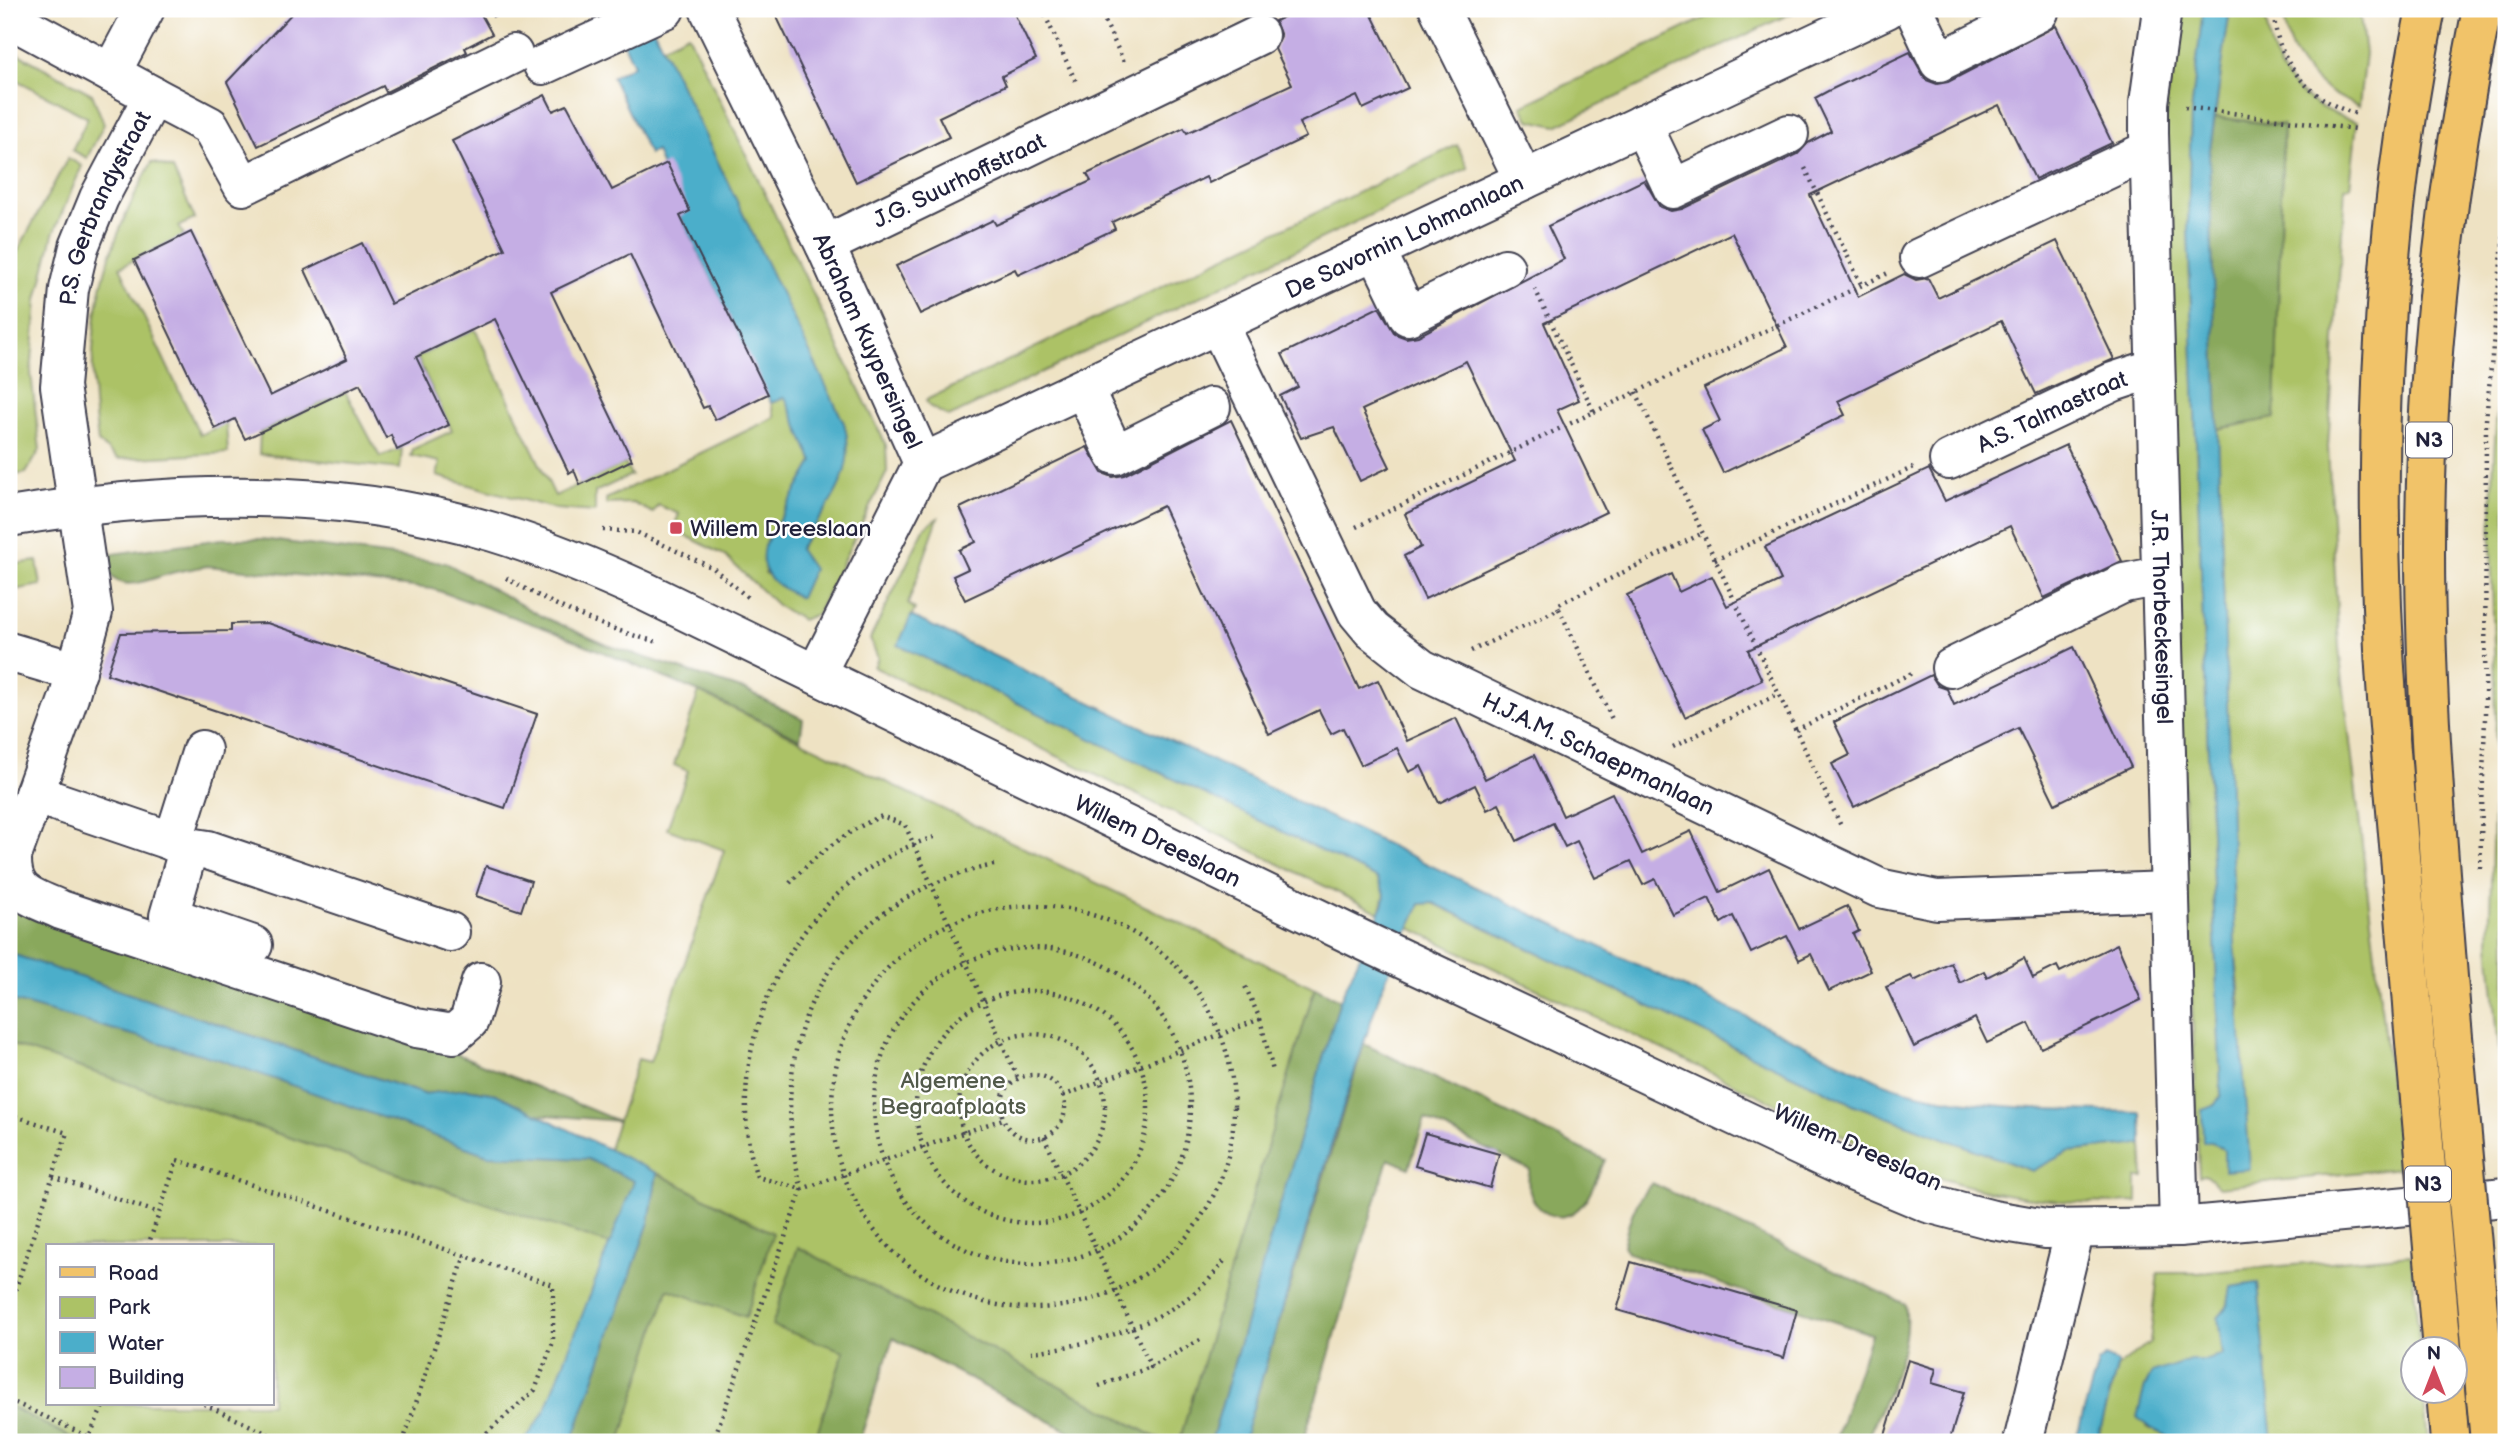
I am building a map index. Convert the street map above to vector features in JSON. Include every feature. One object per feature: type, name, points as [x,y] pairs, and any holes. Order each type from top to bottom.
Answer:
[{"type":"main road","name":"N3","points":[[2413,9],[2413,73]]},
{"type":"main road","name":"N3","points":[[2426,9],[2413,73],[2394,219],[2385,330],[2381,456],[2388,712],[2441,1336]]},
{"type":"main road","name":"N3","points":[[2482,9],[2464,106],[2435,316],[2426,536],[2428,677],[2451,1015],[2490,1442]]},
{"type":"main road","points":[[2447,1406],[2450,1442]]},
{"type":"street","points":[[111,73],[145,9]]},
{"type":"street","name":"Abraham Kuypersingel","points":[[709,9],[825,245],[923,463],[817,672]]},
{"type":"street","points":[[1439,9],[1524,180]]},
{"type":"street","name":"De Savornin Lohmanlaan","points":[[923,463],[1219,326],[1887,9]]},
{"type":"street","points":[[1914,9],[1939,62],[2039,12]]},
{"type":"street","name":"J.R. Thorbeckesingel","points":[[2162,9],[2149,103],[2149,150],[2179,1227]]},
{"type":"street","name":"P.S. Gerbrandystraat","points":[[10,876],[12,856],[77,672],[93,612],[60,386],[69,289],[79,247],[99,198],[153,96],[210,125],[243,186],[362,129],[528,59],[614,32],[659,11]]},
{"type":"street","points":[[9,18],[153,96]]},
{"type":"street","name":"J.G. Suurhoffstraat","points":[[825,245],[1259,36]]},
{"type":"street","points":[[1642,124],[1673,188],[1789,134]]},
{"type":"street","points":[[1919,258],[2149,150]]},
{"type":"street","points":[[1376,250],[1408,316],[1518,274]]},
{"type":"street","name":"H.J.A.M. Schaepmanlaan","points":[[1219,326],[1357,612],[1393,648],[1428,672],[1867,883],[1905,895],[1937,900],[2168,891]]},
{"type":"street","name":"A.S. Talmastraat","points":[[1949,460],[2113,382],[2155,368]]},
{"type":"street","points":[[1084,389],[1115,455],[1211,408]]},
{"type":"street","name":"Willem Dreeslaan","points":[[9,517],[80,523],[186,497],[258,496],[342,503],[413,513],[492,532],[599,570],[817,672],[1360,939],[1854,1172],[1928,1203],[2003,1222],[2046,1229],[2075,1229],[2179,1227],[2506,1197]]},
{"type":"street","points":[[1951,668],[2124,583],[2160,576]]},
{"type":"street","points":[[9,652],[77,672]]},
{"type":"street","points":[[169,916],[202,750]]},
{"type":"street","points":[[34,794],[181,845],[208,850],[450,932]]},
{"type":"street","points":[[10,876],[123,915],[169,916],[442,1012],[454,1034]]},
{"type":"street","points":[[10,876],[23,893],[61,910],[416,1028],[454,1034],[469,1021],[481,982]]},
{"type":"street","points":[[2023,1442],[2075,1229]]},
{"type":"path","points":[[1042,9],[1093,116]]},
{"type":"path","points":[[1099,9],[1139,94]]},
{"type":"path","points":[[2274,9],[2277,34],[2295,74],[2308,88],[2339,110],[2358,114]]},
{"type":"path","points":[[2188,107],[2356,129]]},
{"type":"path","points":[[1789,134],[1862,286]]},
{"type":"path","name":"N3","points":[[2479,879],[2485,718],[2486,432],[2494,310],[2506,209]]},
{"type":"path","points":[[1324,542],[1919,258]]},
{"type":"path","points":[[1518,274],[1594,412]]},
{"type":"path","points":[[1636,392],[1867,883]]},
{"type":"path","points":[[1715,560],[1927,462],[1949,460]]},
{"type":"path","points":[[1618,732],[1557,605],[1703,533]]},
{"type":"path","points":[[498,573],[552,605],[634,636],[660,642]]},
{"type":"path","points":[[1428,672],[1559,609]]},
{"type":"path","points":[[1796,730],[1933,663],[1951,668]]},
{"type":"path","points":[[1629,769],[1779,694]]},
{"type":"path","points":[[790,883],[833,845],[882,816],[905,825],[1018,1079]]},
{"type":"path","points":[[935,837],[914,845],[862,874],[824,909],[792,951],[762,1014],[752,1046],[747,1084],[748,1151],[757,1177],[802,1189],[1003,1119]]},
{"type":"path","points":[[713,1442],[802,1189],[791,1139],[789,1084],[794,1056],[811,1003],[828,973],[864,930],[896,904],[930,884],[994,865]]},
{"type":"path","points":[[1030,904],[1071,907],[1121,924],[1161,952],[1189,978],[1213,1017],[1220,1035],[1233,1086],[1234,1127],[1223,1176],[1207,1210],[1182,1242],[1157,1266],[1115,1290],[1091,1300],[1022,1308],[975,1301],[939,1287],[910,1268],[884,1243],[868,1222],[843,1176],[831,1107],[833,1072],[844,1034],[860,999],[890,966],[918,941],[948,924],[992,909],[1030,904]]},
{"type":"path","points":[[1044,948],[1079,954],[1113,969],[1142,991],[1165,1020],[1181,1050],[1191,1094],[1188,1138],[1173,1179],[1148,1214],[1114,1242],[1074,1259],[1031,1265],[988,1259],[948,1242],[914,1214],[889,1178],[875,1137],[872,1100],[882,1053],[891,1031],[912,1001],[940,977],[966,962],[1007,949],[1044,948]]},
{"type":"path","points":[[1245,986],[1260,1019],[1273,1071]]},
{"type":"path","points":[[1021,991],[1060,994],[1096,1009],[1125,1035],[1142,1066],[1149,1107],[1143,1146],[1125,1180],[1096,1206],[1060,1221],[1022,1224],[985,1214],[953,1193],[929,1163],[917,1127],[917,1089],[929,1053],[952,1022],[984,1001],[1021,991]]},
{"type":"path","points":[[1063,1096],[1260,1019]]},
{"type":"path","points":[[1036,1033],[1060,1038],[1080,1051],[1096,1070],[1101,1082],[1105,1093],[1105,1118],[1097,1142],[1083,1161],[1061,1175],[1037,1181],[1013,1179],[990,1168],[973,1152],[963,1133],[958,1107],[962,1083],[973,1062],[991,1046],[1013,1035],[1036,1033]]},
{"type":"path","points":[[1032,1074],[1042,1076],[1051,1080],[1063,1096],[1064,1116],[1059,1125],[1044,1137],[1022,1137],[1012,1132],[1003,1119],[1000,1101],[1004,1091],[1018,1079],[1032,1074]]},
{"type":"path","points":[[9,1114],[67,1133],[9,1309]]},
{"type":"path","points":[[1044,1137],[1151,1367]]},
{"type":"path","points":[[149,1244],[177,1160],[553,1284],[553,1342],[535,1390],[483,1436],[482,1442]]},
{"type":"path","points":[[52,1177],[159,1213]]},
{"type":"path","points":[[403,1442],[466,1255]]},
{"type":"path","points":[[1031,1352],[1093,1342],[1133,1328],[1199,1288],[1216,1273],[1226,1258]]},
{"type":"path","points":[[1099,1386],[1151,1367],[1202,1339]]},
{"type":"path","points":[[9,1400],[100,1442]]},
{"type":"path","points":[[89,1437],[103,1406]]},
{"type":"path","points":[[208,1406],[285,1442]]},
{"type":"green space","points":[[1724,9],[1800,9],[1556,126],[1529,120],[1522,106]]},
{"type":"green space","points":[[2179,9],[2203,9],[2191,114],[2188,229],[2221,1095],[2214,1106],[2204,1141],[2212,1142],[2224,1150],[2241,1006],[2235,945],[2218,429],[2275,418],[2283,125],[2215,117],[2230,9],[2262,9],[2276,61],[2293,86],[2315,104],[2357,122],[2350,187],[2345,188],[2328,447],[2339,648],[2400,1168],[2219,1187],[2205,1175],[2199,1176],[2162,253],[2166,100]]},
{"type":"green space","points":[[2283,9],[2359,9],[2365,53],[2359,106],[2329,91],[2305,70],[2289,43]]},
{"type":"green space","points":[[688,34],[886,445],[887,472],[817,614],[802,620],[777,605],[724,555],[673,529],[679,514],[658,505],[653,513],[633,503],[606,504],[606,499],[775,417],[771,403],[785,397],[813,462],[764,546],[765,573],[794,595],[808,567],[799,549],[836,490],[846,458],[844,423],[662,47]]},
{"type":"green space","points":[[9,49],[92,94],[104,124],[87,158],[72,150],[88,118],[9,76]]},
{"type":"green space","points":[[2215,117],[2283,126],[2275,418],[2218,429],[2209,156]]},
{"type":"green space","points":[[1457,145],[1468,168],[949,417],[929,406],[926,400]]},
{"type":"green space","points":[[68,158],[82,166],[53,234],[37,300],[31,373],[40,450],[26,473],[9,476],[9,267]]},
{"type":"green space","points":[[152,162],[173,169],[195,219],[179,226],[184,236],[120,267],[200,435],[226,423],[228,453],[118,459],[98,442],[93,365],[99,297],[119,232]]},
{"type":"green space","points":[[2506,285],[2506,1121],[2489,944],[2496,718],[2491,545],[2494,454]]},
{"type":"green space","points":[[475,329],[555,496],[625,463],[631,475],[595,492],[595,512],[556,509],[437,476],[440,462],[411,456],[413,449],[452,431],[417,357]]},
{"type":"green space","points":[[345,391],[380,457],[402,448],[400,469],[259,454],[260,432]]},
{"type":"green space","points":[[938,518],[908,604],[915,609],[898,645],[1378,878],[1385,894],[1380,913],[874,667],[878,658],[870,639],[925,527]]},
{"type":"green space","points":[[222,539],[262,539],[446,563],[543,617],[607,645],[747,691],[803,719],[800,739],[699,692],[547,629],[433,589],[207,566],[127,584],[112,577],[104,555]]},
{"type":"green space","points":[[37,561],[41,585],[9,591],[9,565]]},
{"type":"green space","name":"Algemene Begraafplaats","points":[[699,692],[1340,1000],[1211,1442],[1089,1442],[893,1338],[859,1442],[9,1442],[9,1000],[218,1059],[607,1155],[638,1059],[650,1062],[724,850],[667,829],[688,771],[674,765]]},
{"type":"green space","points":[[1433,903],[1855,1105],[2031,1171],[2068,1152],[2142,1144],[2144,1178],[2137,1178],[2137,1202],[2077,1202],[2018,1196],[1960,1184],[1903,1165],[1408,927],[1420,904]]},
{"type":"green space","points":[[15,904],[455,1053],[618,1121],[535,1114],[496,1094],[467,1089],[424,1094],[9,953],[9,907]]},
{"type":"green space","points":[[1315,987],[1340,1000],[1211,1442],[1179,1442]]},
{"type":"green space","points":[[9,1000],[218,1059],[488,1155],[588,1159],[635,1181],[612,1245],[9,1044]]},
{"type":"green space","points":[[1364,1044],[1605,1160],[1582,1205],[1572,1213],[1552,1215],[1535,1203],[1530,1193],[1530,1170],[1425,1119],[1409,1168],[1388,1159],[1303,1442],[1243,1441]]},
{"type":"green space","points":[[657,1173],[773,1233],[746,1317],[668,1289],[620,1442],[572,1442],[649,1222]]},
{"type":"green space","points":[[1652,1183],[1905,1304],[1905,1339],[1901,1357],[1866,1442],[1835,1442],[1871,1334],[1628,1253],[1623,1246],[1630,1220],[1636,1204]]},
{"type":"green space","points":[[798,1247],[1165,1442],[1089,1442],[893,1338],[859,1442],[814,1442],[844,1351],[772,1326]]},
{"type":"green space","points":[[2411,1255],[2419,1336],[2400,1336],[2400,1406],[2424,1406],[2428,1442],[2273,1442],[2258,1283],[2231,1288],[2228,1305],[2218,1317],[2223,1355],[2207,1360],[2190,1360],[2146,1427],[2181,1442],[2097,1442],[2117,1367],[2150,1342],[2158,1273],[2198,1273]]},
{"type":"green space","points":[[9,1406],[80,1442],[9,1442]]},
{"type":"water","points":[[608,9],[644,9],[844,423],[847,459],[843,475],[829,504],[799,549],[813,569],[800,598],[771,578],[763,565],[763,556],[764,546],[813,462],[785,397],[771,403],[680,216],[656,151],[649,154],[612,77],[634,65]]},
{"type":"water","points":[[2203,9],[2230,9],[2209,156],[2235,945],[2250,1169],[2224,1171],[2224,1150],[2212,1142],[2203,1142],[2202,1110],[2214,1106],[2221,1095],[2188,229],[2191,114]]},
{"type":"water","points":[[911,616],[1882,1082],[1909,1091],[1974,1103],[2044,1109],[2141,1112],[2142,1144],[2068,1152],[2032,1171],[1855,1105],[1434,903],[1420,904],[1381,990],[1332,1142],[1243,1442],[1211,1442],[1340,1000],[1384,903],[1385,894],[1377,878],[898,645]]},
{"type":"water","points":[[9,953],[423,1094],[467,1089],[496,1094],[657,1173],[649,1222],[572,1442],[524,1442],[545,1411],[634,1181],[588,1159],[488,1155],[218,1059],[9,1000]]},
{"type":"water","points":[[2258,1283],[2273,1442],[2220,1443],[2183,1440],[2150,1428],[2137,1417],[2145,1386],[2152,1373],[2190,1360],[2207,1360],[2223,1355],[2218,1317],[2228,1305],[2231,1287]]},
{"type":"water","points":[[2106,1357],[2117,1363],[2117,1367],[2097,1442],[2075,1442],[2098,1363]]},
{"type":"building","points":[[296,9],[478,9],[492,34],[465,48],[467,52],[386,92],[383,86],[258,146],[227,82]]},
{"type":"building","points":[[773,9],[1012,9],[1036,59],[1002,76],[1006,85],[939,117],[949,137],[856,182]]},
{"type":"building","points":[[1300,9],[1369,9],[1408,88],[1363,109],[1357,96],[1299,123],[1306,137],[1209,183],[1206,177],[1112,222],[1115,229],[1018,275],[1015,269],[920,314],[896,266],[993,220],[996,225],[1091,181],[1087,174],[1184,128],[1187,133],[1292,84],[1275,49],[1281,36],[1275,21]]},
{"type":"building","points":[[2056,26],[2112,143],[2035,179],[1999,105],[1810,195],[1858,297],[1904,274],[1916,280],[1928,278],[1938,298],[2057,241],[2114,359],[2036,394],[2001,321],[1838,401],[1845,415],[1723,473],[1702,430],[1720,421],[1704,388],[1787,347],[1732,233],[1544,323],[1579,400],[1557,410],[1606,512],[1425,599],[1404,556],[1421,547],[1405,514],[1515,461],[1466,361],[1362,410],[1390,467],[1360,481],[1334,427],[1301,438],[1280,396],[1298,387],[1282,354],[1379,307],[1395,334],[1406,338],[1418,336],[1564,259],[1548,226],[1644,180],[1660,207],[1671,211],[1682,209],[1798,154],[1808,143],[1831,131],[1815,98],[1828,91],[1910,52],[1926,80],[1937,84],[1948,82]]},
{"type":"building","points":[[545,95],[553,111],[567,105],[612,190],[667,163],[690,211],[680,216],[768,394],[715,420],[708,406],[703,408],[630,254],[551,292],[632,460],[580,485],[574,470],[569,473],[495,319],[416,357],[449,425],[397,450],[391,435],[386,438],[360,384],[245,439],[235,419],[215,429],[134,260],[191,232],[270,396],[347,359],[305,270],[362,243],[391,304],[505,249],[452,141]]},
{"type":"building","points":[[1231,420],[1359,689],[1378,680],[1407,741],[1456,718],[1485,779],[1534,755],[1563,816],[1612,793],[1642,854],[1691,831],[1720,892],[1769,868],[1799,929],[1847,906],[1859,931],[1853,934],[1871,971],[1829,991],[1811,954],[1799,960],[1787,936],[1751,953],[1733,916],[1721,923],[1709,898],[1673,915],[1655,879],[1643,885],[1631,861],[1595,878],[1577,841],[1565,847],[1553,823],[1517,841],[1499,804],[1487,810],[1475,785],[1439,803],[1421,766],[1409,772],[1397,748],[1361,765],[1343,728],[1331,734],[1319,710],[1269,734],[1163,506],[965,600],[953,576],[968,569],[959,550],[976,542],[960,508],[1087,447],[1102,473],[1113,477],[1124,475]]},
{"type":"building","points":[[2066,445],[2122,561],[2044,598],[2010,526],[1748,650],[1762,680],[1685,717],[1627,595],[1671,574],[1679,592],[1712,576],[1727,606],[1781,580],[1765,547],[1813,524],[1929,469],[1945,501]]},
{"type":"building","points":[[267,623],[537,714],[505,808],[107,674],[121,633],[231,631],[231,624]]},
{"type":"building","points":[[2074,647],[2131,767],[2055,804],[2018,728],[1854,807],[1832,764],[1850,755],[1834,722],[1931,675],[1938,686],[1947,689],[1954,705]]},
{"type":"building","points":[[486,866],[531,881],[521,911],[476,896]]},
{"type":"building","points":[[2117,944],[2141,1000],[2041,1048],[2029,1023],[1987,1043],[1975,1018],[1914,1047],[1886,987],[1911,976],[1914,981],[1951,963],[1960,983],[1984,971],[1987,977],[2024,958],[2033,978],[2057,966],[2060,972]]},
{"type":"building","points":[[1425,1133],[1499,1154],[1490,1188],[1415,1166]]},
{"type":"building","points":[[1631,1262],[1797,1310],[1784,1358],[1617,1310]]},
{"type":"building","points":[[1908,1360],[1936,1369],[1932,1383],[1964,1392],[1949,1442],[1883,1442]]},
{"type":"place","name":"Willem Dreeslaan","points":[[676,528]]}]
